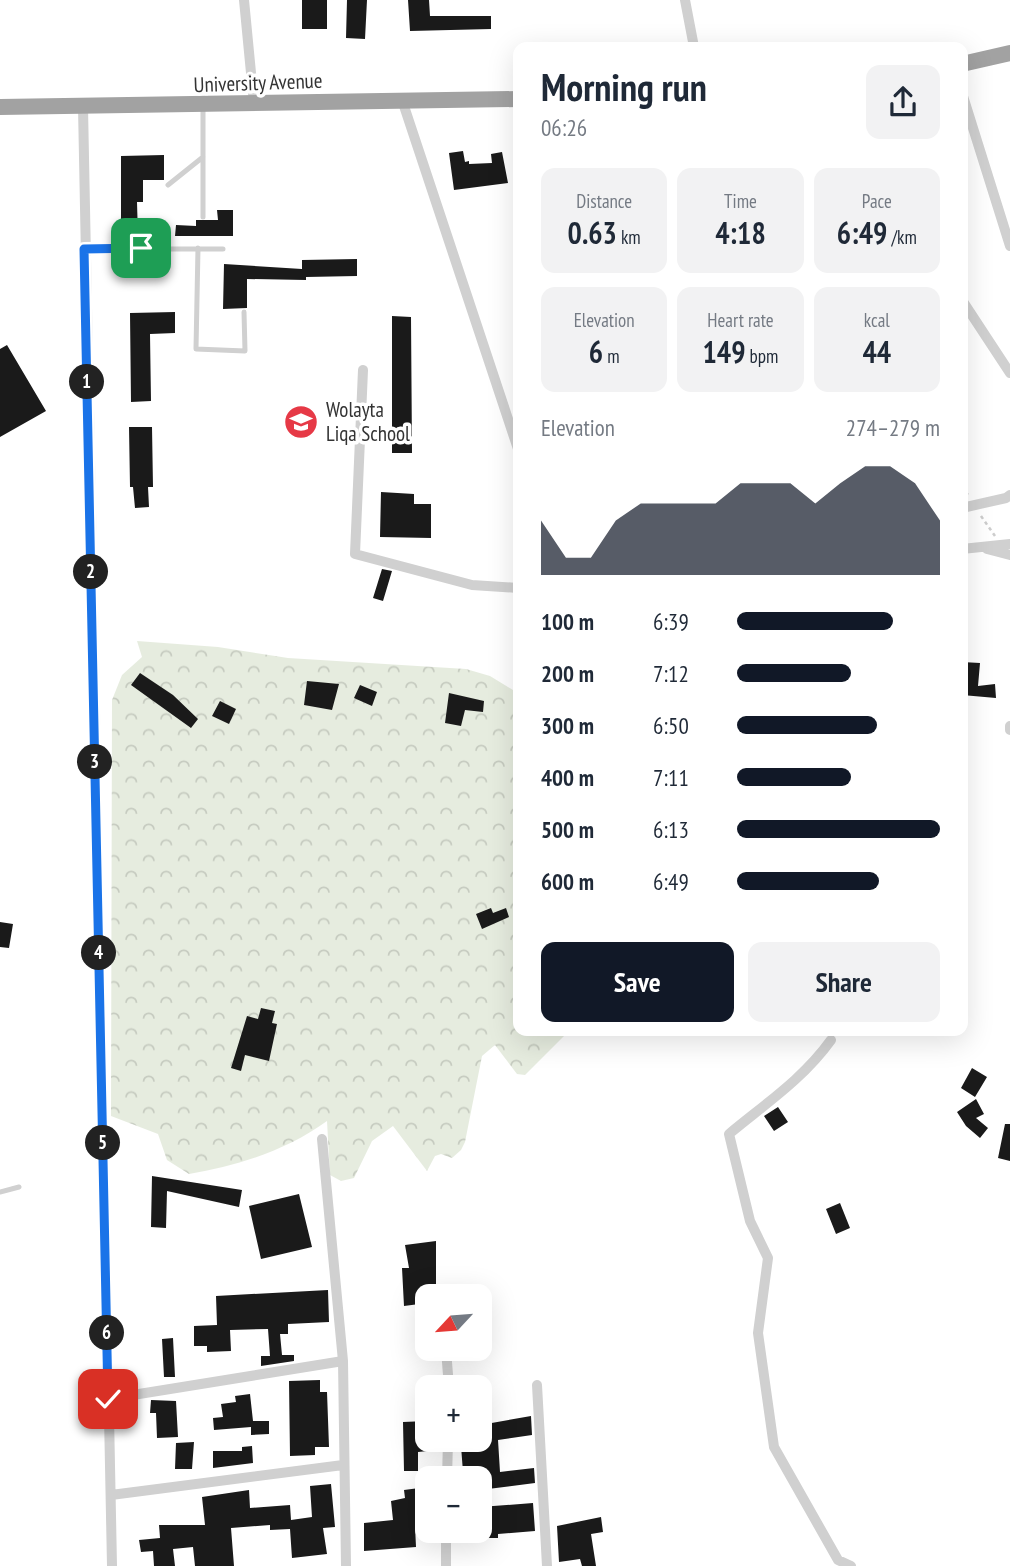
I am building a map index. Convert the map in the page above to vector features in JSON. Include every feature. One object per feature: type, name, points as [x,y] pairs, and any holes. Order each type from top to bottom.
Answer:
[{"type":"highway","points":[[968,63],[1010,53]]},
{"type":"highway","name":"University Avenue","points":[[0,107],[203,106],[513,99]]},
{"type":"street","points":[[244,0],[254,104]]},
{"type":"street","points":[[685,0],[693,42]]},
{"type":"street","points":[[402,100],[513,434]]},
{"type":"street","points":[[83,107],[112,1566]]},
{"type":"street","points":[[968,112],[1010,246]]},
{"type":"street","points":[[968,309],[1010,373]]},
{"type":"street","points":[[363,370],[355,554],[472,585],[513,588]]},
{"type":"street","points":[[968,507],[1010,495]]},
{"type":"street","points":[[968,548],[1010,544]]},
{"type":"street","points":[[980,547],[1010,555]]},
{"type":"street","points":[[831,1040],[815,1063],[729,1134],[750,1221],[768,1258],[758,1334],[774,1447],[838,1560],[851,1566]]},
{"type":"street","points":[[322,1139],[343,1361],[346,1566]]},
{"type":"street","points":[[108,1399],[343,1361]]},
{"type":"street","points":[[537,1385],[547,1566]]},
{"type":"street","points":[[111,1495],[343,1465]]},
{"type":"street","points":[[433,1566],[446,1565],[446,1543]]},
{"type":"lane","points":[[203,106],[203,216]]},
{"type":"lane","points":[[168,185],[203,157]]},
{"type":"lane","points":[[198,247],[196,349],[245,351],[244,312]]},
{"type":"lane","points":[[84,249],[223,249]]},
{"type":"lane","points":[[0,1192],[19,1187]]},
{"type":"green space","points":[[137,641],[218,647],[288,658],[466,669],[490,676],[513,690],[513,1036],[564,1036],[525,1075],[517,1074],[495,1045],[482,1056],[465,1142],[452,1158],[441,1154],[435,1156],[427,1171],[393,1126],[372,1141],[354,1178],[341,1181],[330,1175],[327,1121],[295,1140],[261,1155],[189,1174],[167,1160],[158,1134],[111,1116],[112,700],[122,675],[142,657]]},
{"type":"building","points":[[302,0],[327,0],[327,29],[302,29]]},
{"type":"building","points":[[347,0],[367,0],[365,39],[346,38]]},
{"type":"building","points":[[408,0],[429,0],[430,16],[491,16],[491,29],[410,31]]},
{"type":"building","points":[[463,151],[465,162],[469,161],[469,164],[492,163],[491,154],[502,152],[508,183],[454,190],[449,153]]},
{"type":"building","points":[[164,155],[164,180],[143,180],[143,202],[137,202],[138,237],[121,238],[121,156]]},
{"type":"building","points":[[217,210],[233,210],[233,236],[175,236],[176,225],[196,226],[196,220],[218,220]]},
{"type":"building","points":[[357,259],[357,276],[306,277],[306,280],[247,279],[247,308],[223,309],[224,264],[302,269],[302,260]]},
{"type":"building","points":[[175,312],[175,333],[150,334],[151,401],[131,402],[130,313]]},
{"type":"building","points":[[392,316],[411,317],[412,453],[392,453]]},
{"type":"building","points":[[7,345],[46,411],[0,437],[0,349]]},
{"type":"building","points":[[129,427],[152,427],[153,487],[148,487],[149,507],[135,508],[133,487],[130,487]]},
{"type":"building","points":[[381,492],[414,494],[414,504],[431,504],[431,538],[380,537]]},
{"type":"building","points":[[382,569],[392,571],[383,601],[373,598]]},
{"type":"building","points":[[968,662],[980,663],[978,686],[995,684],[996,698],[968,696]]},
{"type":"building","points":[[140,673],[173,695],[198,719],[191,728],[131,685]]},
{"type":"building","points":[[307,681],[339,684],[332,710],[304,705]]},
{"type":"building","points":[[360,685],[377,692],[372,706],[354,698]]},
{"type":"building","points":[[449,693],[484,701],[483,712],[465,710],[461,726],[445,723]]},
{"type":"building","points":[[220,701],[236,709],[229,724],[212,716]]},
{"type":"building","points":[[491,908],[493,913],[506,908],[509,917],[482,929],[476,914]]},
{"type":"building","points":[[0,922],[13,924],[9,948],[0,947]]},
{"type":"building","points":[[261,1008],[275,1011],[272,1023],[277,1024],[269,1061],[245,1055],[241,1071],[231,1068],[247,1016],[258,1019]]},
{"type":"building","points":[[972,1068],[987,1077],[975,1097],[961,1088]]},
{"type":"building","points":[[976,1099],[984,1114],[976,1118],[988,1128],[980,1138],[966,1126],[957,1112]]},
{"type":"building","points":[[778,1107],[788,1122],[774,1131],[764,1116]]},
{"type":"building","points":[[1005,1124],[1010,1124],[1010,1161],[998,1158]]},
{"type":"building","points":[[152,1176],[242,1190],[239,1207],[167,1191],[166,1228],[151,1227]]},
{"type":"building","points":[[299,1194],[312,1247],[261,1259],[249,1206]]},
{"type":"building","points":[[840,1203],[850,1228],[836,1234],[826,1209]]},
{"type":"building","points":[[436,1241],[436,1284],[415,1284],[415,1305],[404,1306],[402,1268],[409,1268],[405,1245]]},
{"type":"building","points":[[328,1290],[329,1322],[288,1324],[288,1334],[280,1334],[282,1355],[294,1355],[294,1361],[261,1366],[261,1356],[270,1356],[268,1329],[230,1330],[231,1351],[207,1352],[207,1346],[194,1346],[194,1326],[217,1325],[216,1296]]},
{"type":"building","points":[[173,1338],[175,1377],[164,1377],[162,1339]]},
{"type":"building","points":[[320,1380],[320,1392],[327,1392],[329,1447],[315,1447],[315,1455],[290,1456],[289,1381]]},
{"type":"building","points":[[250,1394],[253,1421],[269,1421],[269,1434],[251,1435],[251,1427],[214,1430],[213,1418],[223,1417],[221,1404],[236,1402],[235,1396]]},
{"type":"building","points":[[151,1400],[176,1401],[178,1437],[157,1438],[156,1413],[150,1413]]},
{"type":"building","points":[[531,1416],[532,1435],[498,1440],[500,1472],[534,1468],[535,1483],[492,1488],[492,1466],[463,1466],[461,1452],[492,1452],[492,1423]]},
{"type":"building","points":[[403,1422],[415,1422],[418,1466],[415,1466],[415,1471],[404,1471]]},
{"type":"building","points":[[194,1442],[192,1469],[175,1469],[176,1443]]},
{"type":"building","points":[[252,1446],[253,1463],[213,1468],[213,1451],[242,1451],[242,1447]]},
{"type":"building","points":[[331,1484],[335,1527],[323,1528],[327,1554],[292,1558],[290,1529],[270,1530],[270,1525],[231,1528],[234,1566],[195,1566],[193,1547],[173,1549],[175,1566],[154,1566],[153,1551],[141,1552],[139,1540],[160,1538],[159,1525],[205,1525],[202,1497],[249,1490],[250,1508],[290,1505],[291,1520],[312,1517],[310,1486]]},
{"type":"building","points":[[415,1489],[416,1547],[364,1551],[364,1523],[393,1520],[391,1501],[405,1498],[404,1490]]},
{"type":"building","points":[[533,1503],[535,1531],[498,1534],[498,1538],[492,1538],[492,1506]]},
{"type":"building","points":[[601,1517],[603,1532],[591,1534],[596,1566],[582,1566],[580,1559],[559,1562],[557,1526]]},
{"type":"place","name":"Wolayta Liqa School","points":[[301,422]]},
{"type":"route","points":[[108,1399],[84,249],[141,248]]}]
